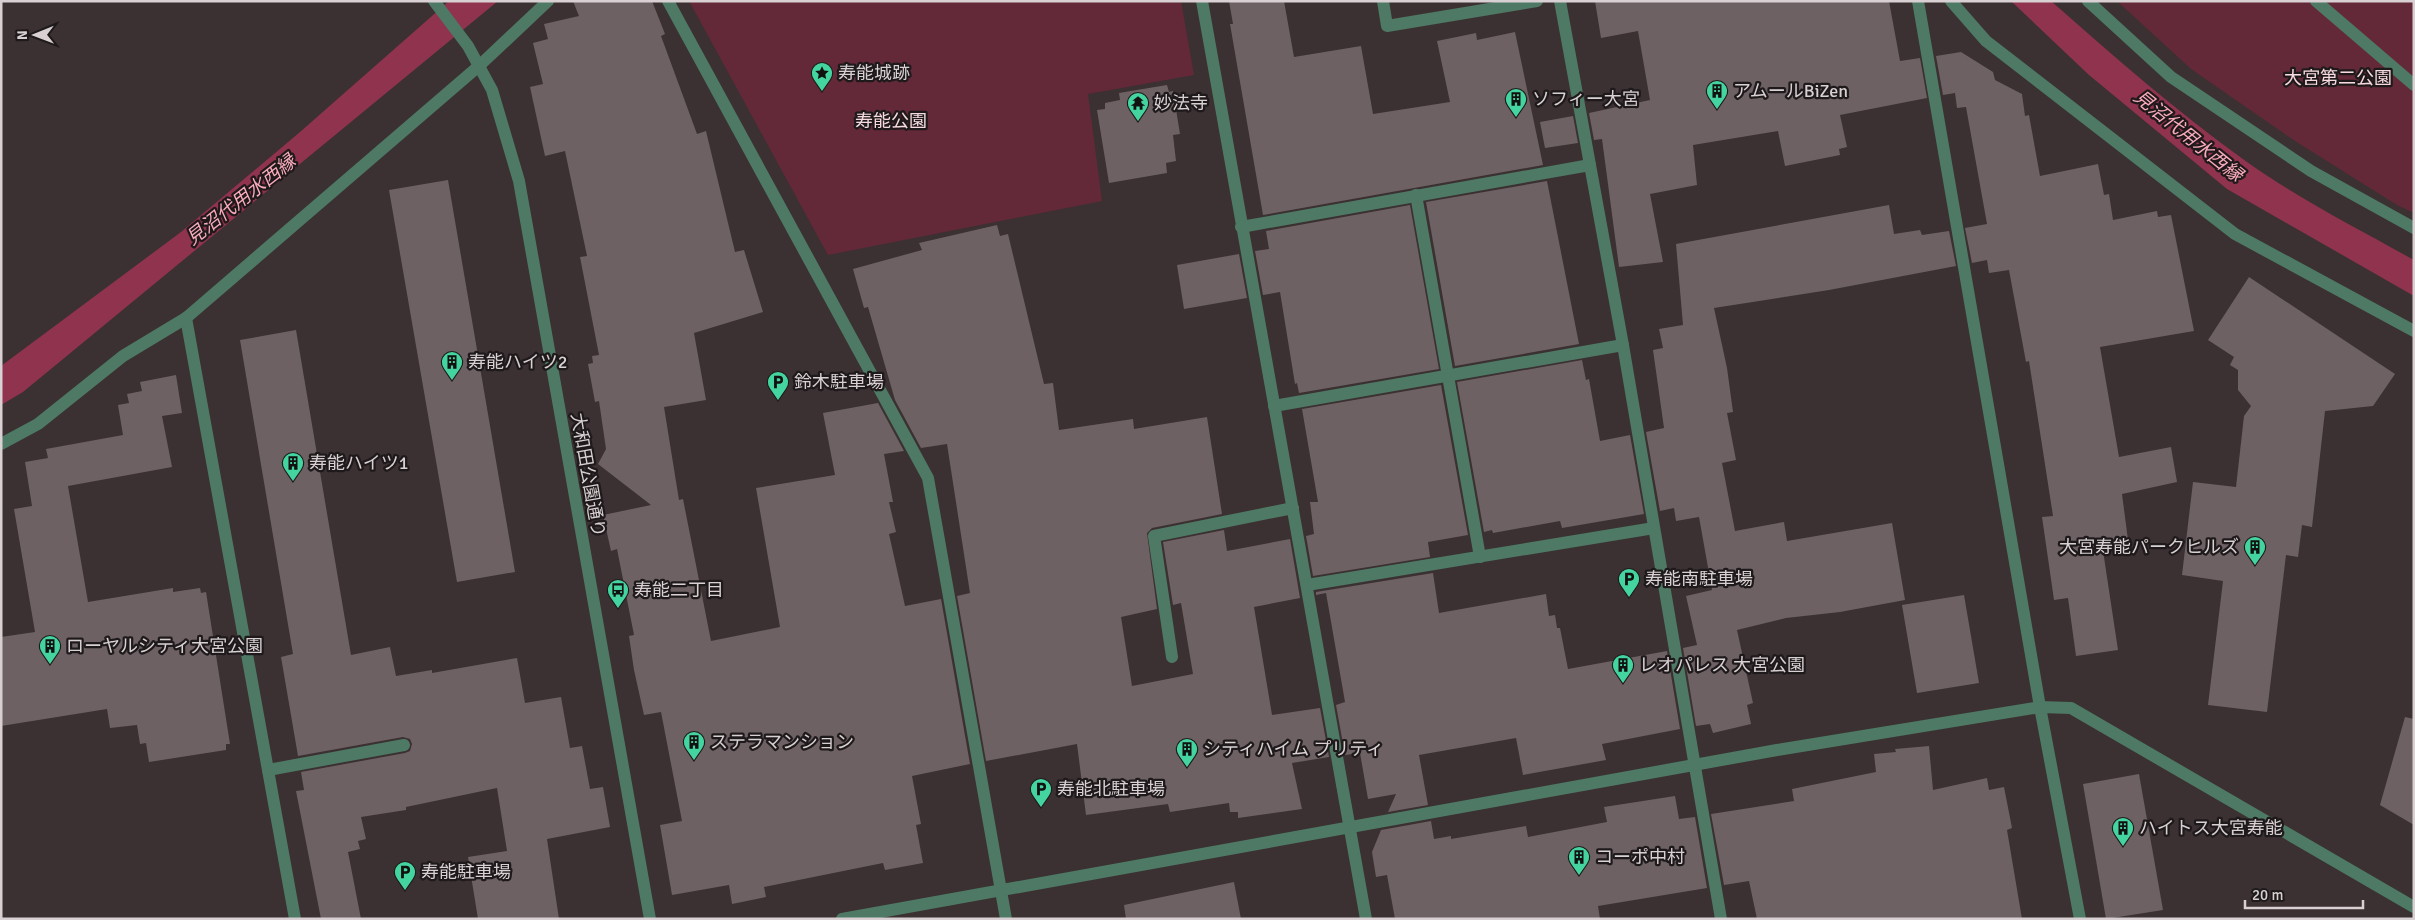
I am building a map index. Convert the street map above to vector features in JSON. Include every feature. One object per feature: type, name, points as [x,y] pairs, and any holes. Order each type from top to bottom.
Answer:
[{"type":"street","points":[[1,444],[38,424],[124,356],[186,318],[480,65],[548,1]]},
{"type":"street","points":[[668,1],[928,478],[1006,919]]},
{"type":"street","points":[[1202,1],[1366,919]]},
{"type":"street","points":[[1383,1],[1387,26],[1537,1]]},
{"type":"street","points":[[1560,1],[1623,345],[1721,919]]},
{"type":"street","points":[[1918,1],[2040,707],[2080,919]]},
{"type":"street","points":[[1951,1],[1986,41],[2235,234],[2414,331]]},
{"type":"street","points":[[2088,1],[2172,77],[2312,171],[2414,228]]},
{"type":"street","points":[[2316,1],[2414,85]]},
{"type":"street","name":"大和田公園通り","points":[[435,2],[468,46],[492,90],[519,181],[650,919]]},
{"type":"street","points":[[1241,227],[1590,165]]},
{"type":"street","points":[[1416,195],[1480,556]]},
{"type":"street","points":[[186,318],[295,919]]},
{"type":"street","points":[[1274,406],[1623,345]]},
{"type":"street","points":[[1172,656],[1154,536],[1293,508]]},
{"type":"street","points":[[1307,586],[1654,528]]},
{"type":"street","points":[[842,919],[1776,750],[2040,707],[2071,708],[2414,906]]},
{"type":"street","points":[[268,770],[404,746]]},
{"type":"green space","name":"寿能公園","points":[[689,1],[1181,1],[1194,75],[1088,94],[1102,201],[828,255]]},
{"type":"green space","name":"大宮第二公園","points":[[2117,1],[2414,1],[2414,213],[2397,205],[2295,141],[2191,69]]},
{"type":"water","name":"見沼代用水西縁","points":[[449,1],[498,1],[23,392],[1,405],[1,366],[181,232],[300,132]]},
{"type":"water","name":"見沼代用水西縁","points":[[2011,1],[2051,1],[2123,64],[2247,162],[2308,201],[2414,260],[2414,296],[2227,189],[2089,75]]},
{"type":"building","points":[[573,1],[652,1],[665,34],[661,36],[697,134],[706,131],[735,252],[744,250],[763,312],[694,333],[706,400],[664,407],[679,500],[683,499],[711,641],[780,627],[756,488],[835,475],[823,413],[878,403],[904,451],[884,454],[893,502],[889,502],[896,532],[889,534],[905,606],[941,599],[970,764],[912,776],[921,824],[916,825],[923,863],[885,870],[883,863],[764,887],[766,897],[732,904],[729,885],[672,895],[660,825],[682,821],[661,712],[644,715],[629,636],[634,635],[617,549],[611,551],[603,515],[651,505],[598,464],[606,449],[599,401],[595,402],[588,364],[593,363],[592,356],[599,355],[580,257],[587,256],[565,151],[545,156],[530,87],[543,84],[533,43],[548,39],[544,24],[579,16]]},
{"type":"building","points":[[1229,1],[1284,1],[1294,57],[1361,46],[1373,114],[1450,102],[1437,41],[1476,33],[1477,40],[1515,32],[1543,165],[1263,215],[1230,24],[1233,24]]},
{"type":"building","points":[[1595,1],[1889,1],[1900,61],[1920,58],[1927,98],[1840,115],[1847,147],[1839,149],[1840,155],[1785,166],[1778,131],[1693,145],[1697,185],[1650,194],[1663,262],[1619,267],[1602,139],[1594,140],[1589,113],[1650,100],[1638,31],[1601,38]]},
{"type":"building","points":[[1961,52],[1993,72],[1995,80],[2022,94],[2025,116],[2029,115],[2040,176],[2098,164],[2104,195],[2109,194],[2113,220],[2157,211],[2158,217],[2171,215],[2194,331],[2100,347],[2119,457],[2171,447],[2177,482],[2122,494],[2128,540],[2102,544],[2118,650],[2076,656],[2068,598],[2054,600],[2042,517],[2053,516],[2029,361],[2026,362],[2009,270],[1989,273],[1987,260],[1972,263],[1965,228],[1987,224],[1966,107],[1957,108],[1955,93],[1943,95],[1936,56]]},
{"type":"building","name":"妙法寺","points":[[1167,85],[1169,92],[1173,91],[1180,134],[1173,135],[1176,161],[1166,163],[1167,173],[1109,183],[1097,110],[1105,109],[1105,103],[1120,100],[1119,93]]},
{"type":"building","points":[[1573,116],[1578,143],[1545,148],[1540,122]]},
{"type":"building","name":"寿能ハイツ2","points":[[448,180],[515,572],[457,582],[389,190]]},
{"type":"building","points":[[1547,181],[1579,344],[1455,366],[1426,202]]},
{"type":"building","points":[[1410,205],[1439,369],[1299,393],[1297,383],[1295,384],[1280,292],[1263,295],[1255,251],[1269,249],[1266,231]]},
{"type":"building","points":[[1889,205],[1894,234],[1920,230],[1922,235],[1949,231],[1956,266],[1829,290],[1714,308],[1727,368],[1733,412],[1727,413],[1736,460],[1722,463],[1735,531],[1784,522],[1787,541],[1892,523],[1905,600],[1840,612],[1786,618],[1737,630],[1753,703],[1747,705],[1751,724],[1713,733],[1710,724],[1696,726],[1683,648],[1697,645],[1686,596],[1712,590],[1699,517],[1676,521],[1674,508],[1660,511],[1646,432],[1664,428],[1653,350],[1663,348],[1659,329],[1683,325],[1676,244]]},
{"type":"building","points":[[997,225],[1000,236],[1008,234],[1044,384],[1053,383],[1059,430],[1133,419],[1134,429],[1207,417],[1222,514],[1152,528],[1147,533],[1157,609],[1121,617],[1132,686],[1193,674],[1181,603],[1173,605],[1163,542],[1224,530],[1227,551],[1290,539],[1300,598],[1254,607],[1272,715],[1320,708],[1329,757],[1292,763],[1302,809],[1238,818],[1238,812],[1230,812],[1229,803],[1170,812],[1168,804],[1086,815],[1077,744],[986,761],[957,596],[970,593],[947,444],[921,448],[895,400],[868,307],[864,308],[853,269],[922,250],[919,243]]},
{"type":"building","points":[[1239,254],[1247,298],[1184,309],[1177,265]]},
{"type":"building","points":[[2249,277],[2395,374],[2373,406],[2325,411],[2312,527],[2302,525],[2298,557],[2286,555],[2267,712],[2208,705],[2223,581],[2182,575],[2193,482],[2236,487],[2244,416],[2251,406],[2238,390],[2238,370],[2230,365],[2234,357],[2208,340]]},
{"type":"building","points":[[296,330],[351,655],[390,647],[396,676],[432,670],[432,673],[517,658],[525,703],[561,697],[570,748],[582,746],[590,789],[603,787],[610,827],[547,839],[559,919],[478,919],[468,857],[507,851],[497,788],[406,807],[406,810],[361,817],[366,839],[358,841],[360,849],[348,852],[361,919],[321,919],[296,791],[304,790],[301,772],[405,753],[410,751],[412,744],[410,739],[403,737],[298,756],[281,657],[293,654],[240,340]]},
{"type":"building","points":[[1582,360],[1586,380],[1589,379],[1600,441],[1630,435],[1644,514],[1562,528],[1560,521],[1493,533],[1492,530],[1484,532],[1457,382]]},
{"type":"building","points":[[176,375],[182,413],[162,416],[172,467],[68,486],[88,602],[173,588],[173,592],[200,588],[201,593],[206,592],[230,744],[226,744],[226,750],[149,762],[146,743],[140,744],[137,725],[110,728],[107,709],[1,726],[1,637],[35,632],[14,509],[32,506],[25,462],[48,458],[46,449],[123,435],[118,405],[129,403],[127,394],[142,391],[140,382]]},
{"type":"building","points":[[1441,385],[1468,535],[1428,542],[1430,557],[1313,576],[1306,536],[1314,534],[1310,502],[1318,502],[1302,409]]},
{"type":"building","points":[[1433,573],[1439,613],[1546,594],[1549,616],[1555,615],[1557,628],[1560,628],[1568,669],[1667,651],[1680,729],[1602,744],[1606,760],[1523,775],[1516,738],[1419,755],[1428,805],[1388,812],[1396,794],[1368,799],[1360,753],[1345,755],[1336,705],[1345,702],[1326,593],[1316,595],[1316,592]]},
{"type":"building","points":[[1964,595],[1979,683],[1917,693],[1902,605]]},
{"type":"building","points":[[2405,717],[2414,719],[2414,825],[2380,805]]},
{"type":"building","points":[[1929,746],[1933,790],[1987,778],[1989,790],[2004,787],[2012,828],[2007,830],[2022,919],[1757,919],[1749,881],[1724,885],[1711,814],[1794,801],[1792,789],[1876,772],[1874,754],[1896,752],[1895,749]]},
{"type":"building","name":"ハイトス大宮寿能","points":[[2139,774],[2163,910],[2106,919],[2083,784]]},
{"type":"building","points":[[1675,796],[1679,819],[1695,817],[1707,888],[1598,906],[1600,919],[1395,919],[1387,875],[1376,877],[1372,852],[1381,830],[1431,821],[1434,839],[1451,836],[1451,839],[1526,826],[1528,837],[1607,822],[1604,807]]},
{"type":"building","points":[[1234,882],[1241,919],[1126,919],[1124,905]]},
{"type":"place","name":"寿能城跡","points":[[822,92]]},
{"type":"place","name":"アムールBiZen","points":[[1717,110]]},
{"type":"place","name":"ソフィー大宮","points":[[1516,118]]},
{"type":"place","name":"妙法寺","points":[[1138,122]]},
{"type":"place","name":"寿能ハイツ2","points":[[452,381]]},
{"type":"place","name":"鈴木駐車場","points":[[778,401]]},
{"type":"place","name":"寿能ハイツ1","points":[[293,482]]},
{"type":"place","name":"大宮寿能パークヒルズ","points":[[2255,566]]},
{"type":"place","name":"寿能南駐車場","points":[[1629,598]]},
{"type":"place","name":"寿能二丁目","points":[[618,609]]},
{"type":"place","name":"ローヤルシティ大宮公園","points":[[50,665]]},
{"type":"place","name":"レオパレス 大宮公園","points":[[1623,684]]},
{"type":"place","name":"ステラマンション","points":[[694,761]]},
{"type":"place","name":"シティハイム プリティ","points":[[1187,768]]},
{"type":"place","name":"寿能北駐車場","points":[[1041,808]]},
{"type":"place","name":"ハイトス大宮寿能","points":[[2123,847]]},
{"type":"place","name":"コーポ中村","points":[[1579,876]]},
{"type":"place","name":"寿能駐車場","points":[[405,891]]}]
